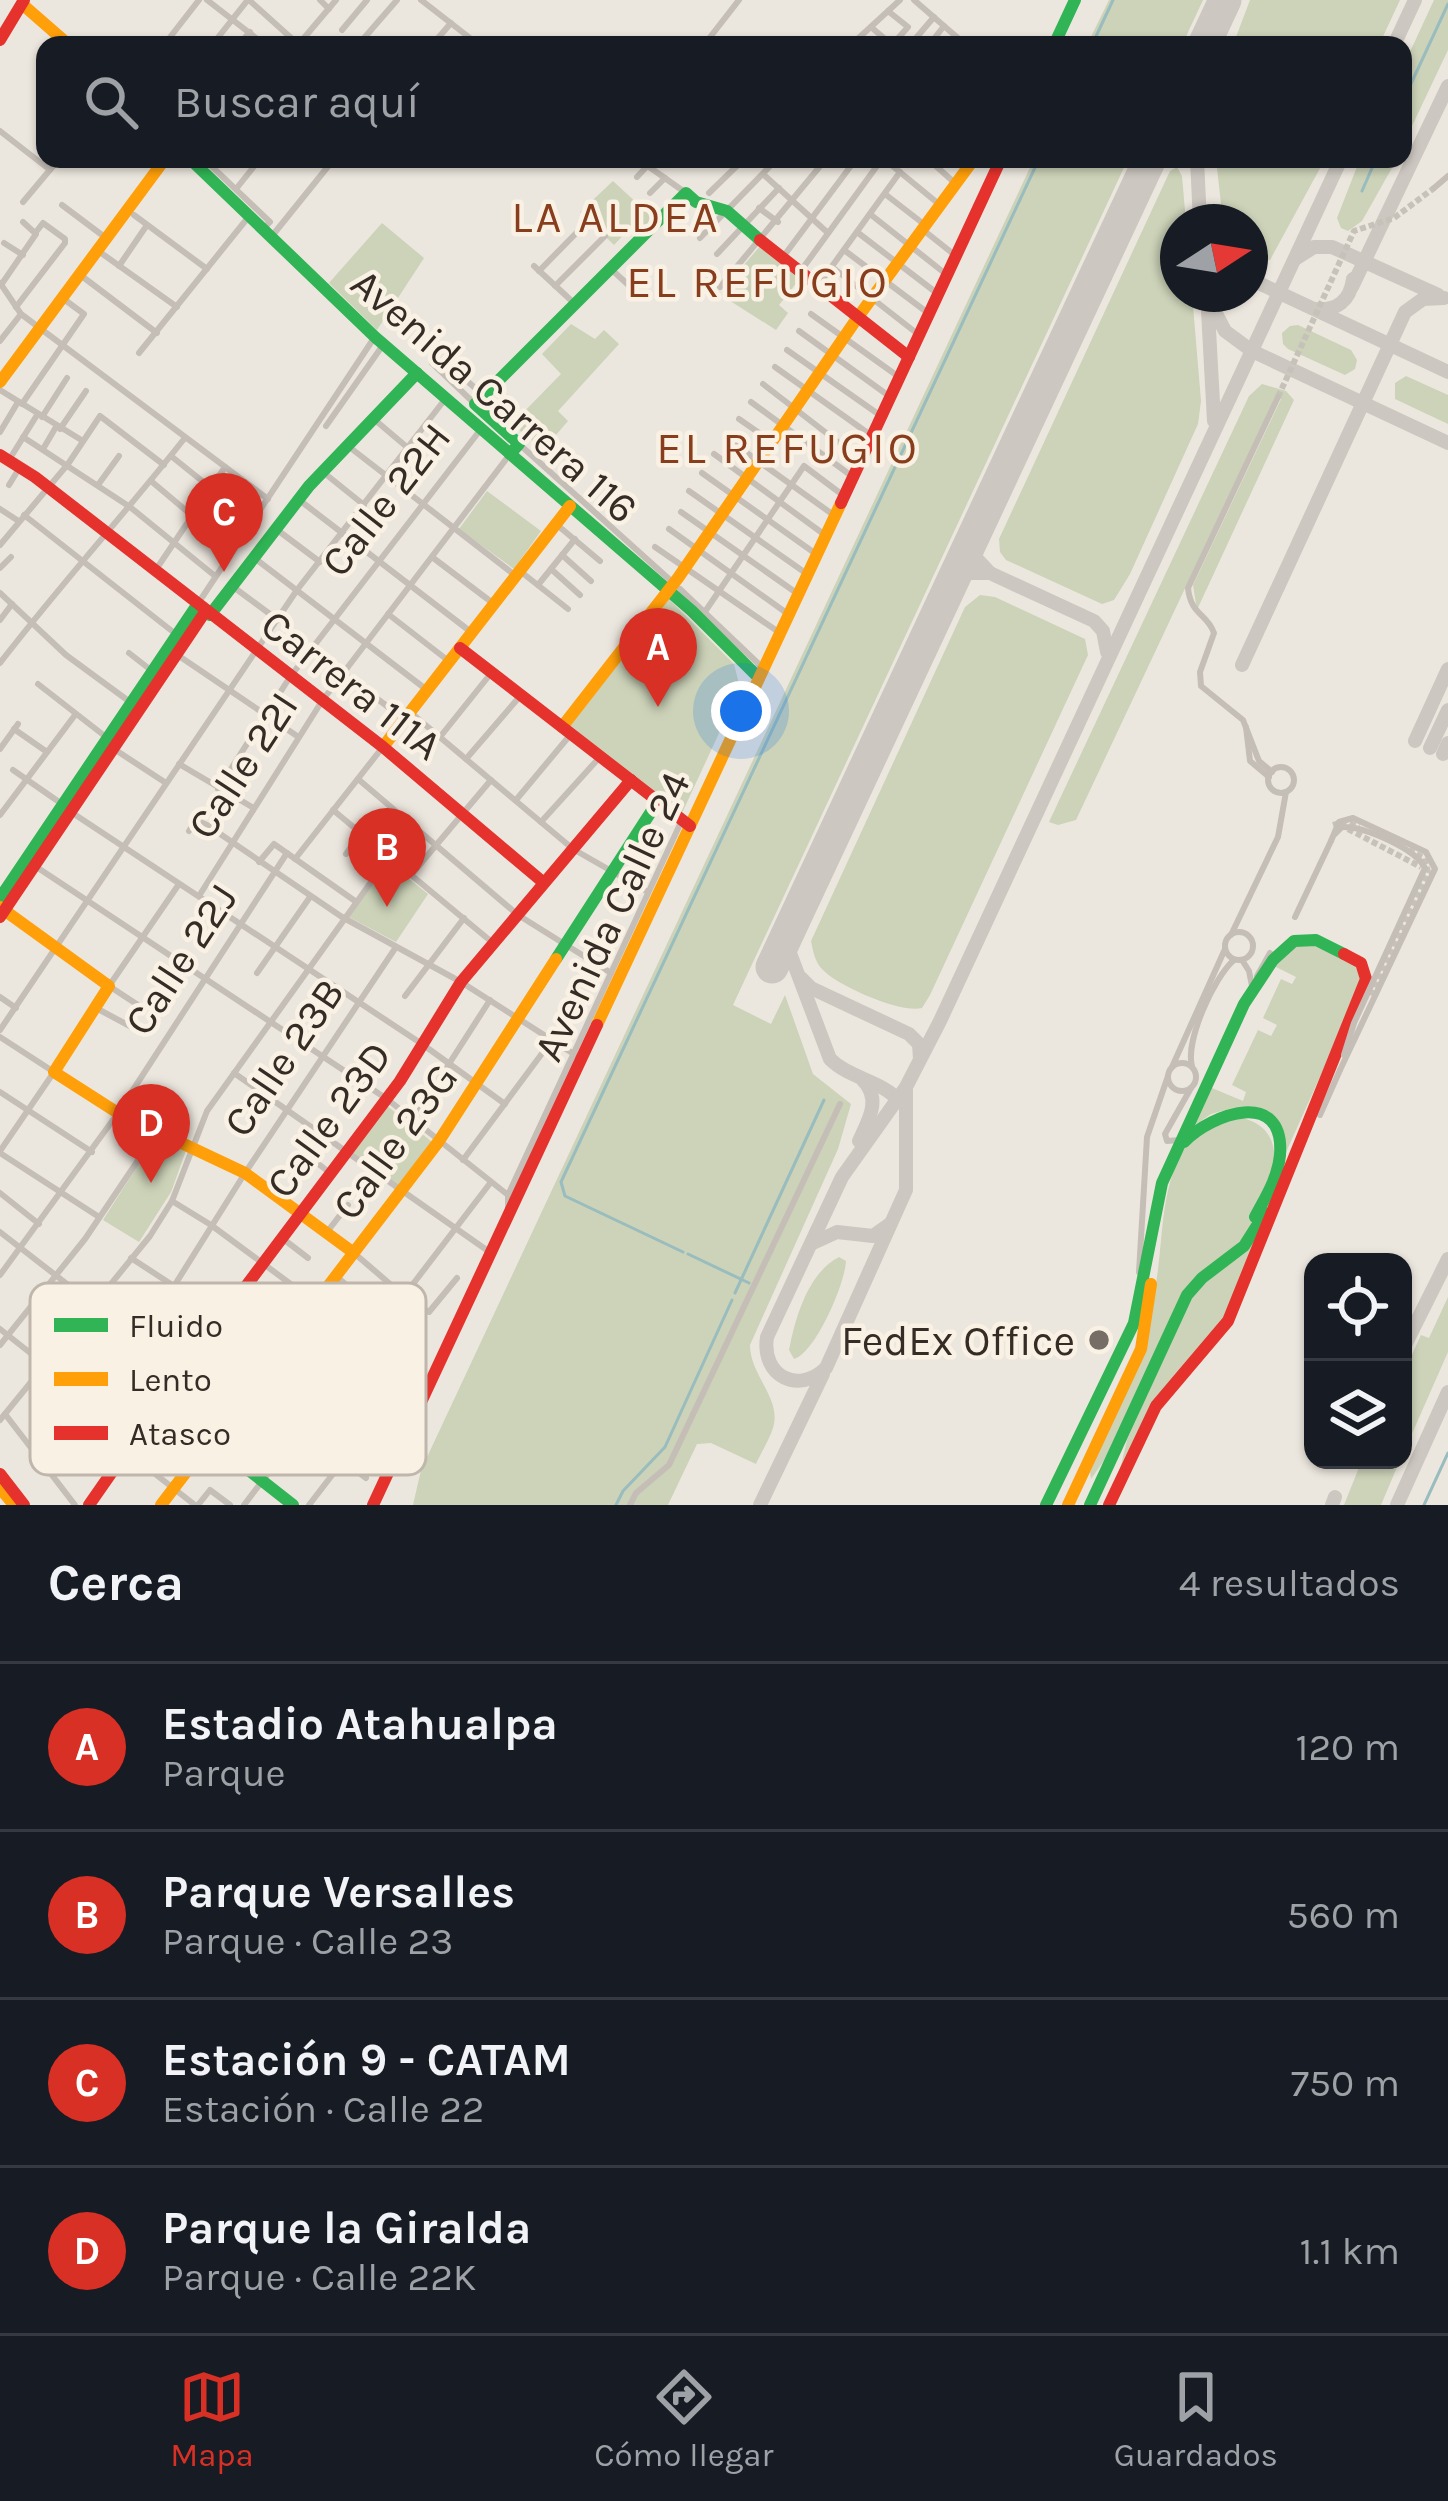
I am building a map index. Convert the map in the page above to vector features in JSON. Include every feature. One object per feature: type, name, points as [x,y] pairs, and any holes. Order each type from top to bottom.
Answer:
[{"type":"street","points":[[172,36],[203,0],[255,36]]},
{"type":"street","points":[[219,36],[248,0],[289,36]]},
{"type":"street","points":[[320,0],[329,9]]},
{"type":"street","points":[[306,36],[337,0]]},
{"type":"street","points":[[342,30],[368,0]]},
{"type":"street","points":[[366,36],[397,0]]},
{"type":"street","points":[[422,0],[468,36]]},
{"type":"street","points":[[711,36],[740,0]]},
{"type":"street","points":[[860,36],[900,0]]},
{"type":"street","points":[[914,0],[955,36]]},
{"type":"street","points":[[1058,36],[1075,0]]},
{"type":"street","points":[[0,40],[23,2],[59,36]]},
{"type":"street","points":[[888,11],[908,27],[900,36]]},
{"type":"street","points":[[918,36],[934,17]]},
{"type":"street","points":[[439,36],[451,22]]},
{"type":"street","points":[[871,26],[882,36]]},
{"type":"street","points":[[936,36],[944,26]]},
{"type":"street","points":[[246,36],[250,32]]},
{"type":"street","points":[[0,131],[36,159]]},
{"type":"street","points":[[23,202],[47,168]]},
{"type":"street","points":[[83,441],[0,386],[4,367],[158,168]]},
{"type":"street","name":"Avenida Carrera 116","points":[[200,168],[379,341],[481,428],[514,449],[672,586],[761,673]]},
{"type":"street","points":[[213,168],[268,229],[326,168]]},
{"type":"street","points":[[235,189],[252,168]]},
{"type":"street","points":[[637,177],[645,168]]},
{"type":"street","points":[[654,168],[696,202],[727,211],[908,357]]},
{"type":"street","points":[[709,193],[735,168]]},
{"type":"street","points":[[700,238],[769,168]]},
{"type":"street","points":[[720,287],[820,168]]},
{"type":"street","points":[[782,259],[849,168]]},
{"type":"street","points":[[799,273],[876,168]]},
{"type":"street","points":[[895,168],[940,205]]},
{"type":"street","points":[[938,168],[956,184]]},
{"type":"street","points":[[515,800],[698,550],[965,168]]},
{"type":"street","name":"Avenida Calle 24","points":[[426,1391],[686,823],[997,168]]},
{"type":"street","points":[[818,287],[900,172]]},
{"type":"street","points":[[763,174],[828,232]]},
{"type":"street","points":[[1434,188],[1448,176]]},
{"type":"street","points":[[650,193],[665,177]]},
{"type":"street","points":[[717,254],[778,188]]},
{"type":"street","points":[[479,399],[686,193]]},
{"type":"street","points":[[885,194],[956,256]]},
{"type":"street","points":[[62,205],[118,266],[177,307]]},
{"type":"street","points":[[759,208],[778,222]]},
{"type":"street","points":[[134,214],[207,269]]},
{"type":"street","points":[[140,353],[250,214]]},
{"type":"street","points":[[870,214],[946,275]]},
{"type":"street","points":[[575,304],[536,268],[589,220]]},
{"type":"street","points":[[23,222],[36,232]]},
{"type":"street","points":[[0,341],[18,310],[65,243],[44,224],[1,284],[18,310],[268,499]]},
{"type":"street","points":[[118,266],[147,226]]},
{"type":"street","points":[[857,232],[938,294]]},
{"type":"street","points":[[555,286],[605,236]]},
{"type":"street","points":[[4,243],[22,255]]},
{"type":"street","points":[[844,250],[929,314]]},
{"type":"street","points":[[832,267],[919,335]]},
{"type":"street","points":[[610,268],[636,292]]},
{"type":"street","points":[[79,274],[157,333]]},
{"type":"street","points":[[0,432],[84,314],[62,297]]},
{"type":"street","points":[[812,314],[899,377]]},
{"type":"street","points":[[800,331],[890,397]]},
{"type":"street","points":[[326,426],[379,341]]},
{"type":"street","points":[[1,908],[204,611],[215,576],[379,341]]},
{"type":"street","points":[[787,350],[881,416]]},
{"type":"street","points":[[446,362],[514,449]]},
{"type":"street","points":[[432,363],[503,413]]},
{"type":"street","points":[[775,367],[872,436]]},
{"type":"street","points":[[110,743],[130,702],[177,635],[230,585],[298,500],[417,374]]},
{"type":"street","points":[[9,485],[6,459],[67,378]]},
{"type":"street","points":[[763,385],[861,459]]},
{"type":"street","points":[[43,449],[86,391]]},
{"type":"street","points":[[1278,397],[1188,589],[1193,610],[1214,633],[1200,672],[1201,686],[1239,717],[1274,790],[1286,792]]},
{"type":"street","points":[[389,1283],[302,1212],[244,1173],[118,1113],[0,1033],[297,590],[446,398]]},
{"type":"street","points":[[751,402],[853,477]]},
{"type":"street","points":[[0,545],[68,464],[100,416],[164,465]]},
{"type":"street","points":[[739,418],[772,442]]},
{"type":"street","points":[[375,420],[408,448]]},
{"type":"street","name":"Calle 22H","points":[[218,789],[290,677],[481,428]]},
{"type":"street","points":[[23,437],[130,508],[215,576]]},
{"type":"street","points":[[0,664],[185,438]]},
{"type":"street","points":[[726,438],[835,516]]},
{"type":"street","points":[[348,446],[453,529],[568,609]]},
{"type":"street","name":"Calle 22I","points":[[199,896],[322,701],[514,449]]},
{"type":"street","points":[[714,454],[826,535]]},
{"type":"street","points":[[98,485],[118,455]]},
{"type":"street","points":[[171,455],[252,521]]},
{"type":"street","name":"Carrera 111A","points":[[6,459],[383,747],[544,883]]},
{"type":"street","points":[[702,616],[804,466],[844,496]]},
{"type":"street","points":[[155,571],[225,467]]},
{"type":"street","points":[[323,472],[364,505]]},
{"type":"street","points":[[702,473],[817,554]]},
{"type":"street","points":[[151,481],[233,550]]},
{"type":"street","points":[[689,491],[807,574]]},
{"type":"street","points":[[298,500],[472,633]]},
{"type":"street","points":[[295,859],[574,501]]},
{"type":"street","points":[[0,509],[83,558],[177,635]]},
{"type":"street","points":[[681,512],[798,594]]},
{"type":"street","points":[[556,524],[600,561]]},
{"type":"street","points":[[276,529],[320,562]]},
{"type":"street","points":[[669,529],[789,614]]},
{"type":"street","points":[[538,585],[575,539]]},
{"type":"street","points":[[655,547],[780,633]]},
{"type":"street","points":[[562,555],[591,580]]},
{"type":"street","points":[[0,568],[10,557]]},
{"type":"street","points":[[253,557],[427,690]]},
{"type":"street","points":[[432,557],[494,604]]},
{"type":"street","points":[[551,569],[580,595]]},
{"type":"street","points":[[230,585],[278,620]]},
{"type":"street","points":[[0,593],[74,662],[130,702]]},
{"type":"street","points":[[0,620],[12,604]]},
{"type":"street","points":[[388,614],[449,662]]},
{"type":"street","points":[[189,831],[197,820],[207,825],[342,917],[461,982],[578,1056],[648,892],[686,823],[460,648]]},
{"type":"street","points":[[129,653],[152,671]]},
{"type":"street","points":[[176,654],[299,737]]},
{"type":"street","points":[[440,737],[492,672]]},
{"type":"street","points":[[343,673],[440,737],[573,849],[648,892]]},
{"type":"street","points":[[38,684],[166,783]]},
{"type":"street","points":[[466,759],[521,695]]},
{"type":"street","points":[[0,815],[75,715]]},
{"type":"street","points":[[0,749],[16,727],[47,752]]},
{"type":"street","points":[[541,822],[600,757]]},
{"type":"street","points":[[179,764],[252,807]]},
{"type":"street","points":[[1137,1312],[1150,1122],[1280,832],[1286,792],[1294,783],[1291,772],[1283,767],[1270,774]]},
{"type":"street","points":[[13,770],[505,1104]]},
{"type":"street","points":[[358,779],[518,915],[611,973]]},
{"type":"street","points":[[411,875],[491,780]]},
{"type":"street","name":"Calle 23D","points":[[248,1283],[387,1099],[461,982],[631,780]]},
{"type":"street","name":"Calle 23G","points":[[331,1283],[439,1141],[658,801]]},
{"type":"street","points":[[1,908],[35,866],[67,808]]},
{"type":"street","points":[[333,810],[494,943]]},
{"type":"street","points":[[1295,917],[1339,829],[1352,826],[1420,858],[1425,868],[1354,1023],[1320,1114]]},
{"type":"street","points":[[346,854],[361,833]]},
{"type":"street","points":[[259,862],[274,844],[355,901]]},
{"type":"street","name":"Calle 22J","points":[[0,1275],[92,1152],[286,853]]},
{"type":"street","points":[[111,1283],[172,1202],[207,1112],[389,856]]},
{"type":"street","points":[[35,866],[387,1099],[508,1196]]},
{"type":"street","points":[[99,1217],[0,1152],[179,884]]},
{"type":"street","points":[[257,973],[310,896]]},
{"type":"street","points":[[1,908],[138,1005]]},
{"type":"street","points":[[1180,1139],[1167,1141],[1165,1131],[1196,1080],[1191,1040],[1223,971],[1253,948],[1242,926],[1245,909]]},
{"type":"street","points":[[405,996],[426,962],[464,918]]},
{"type":"street","points":[[1231,935],[1245,934]]},
{"type":"street","points":[[1110,1502],[1160,1400],[1228,1321],[1366,972],[1361,962],[1316,940],[1298,940],[1278,953],[1244,1004]]},
{"type":"street","name":"Calle 23B","points":[[175,1283],[396,947]]},
{"type":"street","points":[[1225,949],[1249,970],[1252,986]]},
{"type":"street","points":[[1050,1505],[1137,1312],[1170,1163],[1270,953]]},
{"type":"street","points":[[0,997],[16,1008]]},
{"type":"street","points":[[412,1120],[490,1000]]},
{"type":"street","points":[[96,1008],[139,1030]]},
{"type":"street","points":[[463,1160],[552,1040]]},
{"type":"street","points":[[1170,1071],[1180,1063],[1192,1066]]},
{"type":"street","points":[[1170,1071],[1173,1089],[1191,1088]]},
{"type":"street","points":[[233,1073],[490,1253]]},
{"type":"street","points":[[0,1092],[92,1152]]},
{"type":"street","points":[[630,1505],[636,1493],[669,1465],[840,1104]]},
{"type":"street","points":[[1170,1163],[1191,1133],[1220,1114],[1250,1112],[1274,1128],[1280,1145],[1276,1171],[1230,1258]]},
{"type":"street","points":[[50,1283],[158,1132]]},
{"type":"street","points":[[0,1133],[8,1140]]},
{"type":"street","points":[[307,1155],[330,1174]]},
{"type":"street","points":[[509,1214],[508,1196],[524,1171]]},
{"type":"street","points":[[1090,1505],[1187,1295],[1249,1241],[1284,1178]]},
{"type":"street","points":[[414,1283],[491,1182]]},
{"type":"street","points":[[0,1193],[39,1224]]},
{"type":"street","points":[[172,1202],[212,1225],[288,1283]]},
{"type":"street","points":[[328,1232],[348,1205]]},
{"type":"street","points":[[1068,1505],[1143,1342],[1158,1205]]},
{"type":"street","points":[[0,1232],[65,1283]]},
{"type":"street","points":[[282,1238],[308,1258]]},
{"type":"street","points":[[131,1258],[168,1283]]},
{"type":"street","points":[[336,1276],[344,1283]]},
{"type":"street","points":[[426,1310],[457,1278]]},
{"type":"street","points":[[0,1346],[30,1308]]},
{"type":"street","points":[[0,1329],[30,1353]]},
{"type":"street","points":[[30,1383],[2,1418],[30,1449]]},
{"type":"street","points":[[1110,1502],[1130,1419]]},
{"type":"street","points":[[1096,1446],[1086,1480],[1094,1482],[1107,1468]]},
{"type":"street","points":[[0,1474],[24,1505]]},
{"type":"street","points":[[52,1475],[75,1505]]},
{"type":"street","name":"Calle 23D","points":[[88,1505],[109,1475]]},
{"type":"street","points":[[156,1475],[197,1505],[209,1491],[230,1505]]},
{"type":"street","name":"Calle 23G","points":[[161,1505],[183,1475]]},
{"type":"street","points":[[255,1475],[293,1505]]},
{"type":"street","points":[[244,1505],[268,1475]]},
{"type":"street","points":[[309,1505],[332,1475]]},
{"type":"street","points":[[362,1475],[366,1478]]},
{"type":"street","name":"Avenida Calle 24","points":[[373,1505],[387,1475]]},
{"type":"street","points":[[0,1488],[14,1505]]},
{"type":"green space","points":[[1109,0],[1203,0],[1186,36],[1091,36]]},
{"type":"green space","points":[[1250,0],[1400,0],[1383,36],[1236,36]]},
{"type":"green space","points":[[1434,0],[1448,0],[1448,50],[1412,126],[1412,48]]},
{"type":"green space","points":[[1030,168],[1124,168],[733,1005],[771,1024],[785,995],[813,1074],[851,1104],[838,1149],[750,1345],[775,1417],[756,1464],[711,1443],[697,1444],[668,1505],[413,1505],[420,1475],[426,1475],[426,1459]]},
{"type":"green space","points":[[1178,168],[1184,204],[1160,204],[1160,312],[1194,312],[1201,401],[1198,424],[1130,574],[1114,600],[1102,604],[1006,560],[999,539],[1170,171]]},
{"type":"green space","points":[[1217,168],[1320,168],[1270,260],[1268,204],[1221,204]]},
{"type":"green space","points":[[1356,168],[1392,168],[1362,221],[1348,231],[1337,218]]},
{"type":"green space","points":[[613,181],[653,218],[639,233],[631,227],[614,245],[580,212]]},
{"type":"green space","points":[[382,223],[424,258],[377,330],[329,283]]},
{"type":"green space","points":[[761,245],[801,277],[779,305],[788,313],[776,330],[724,297],[730,281]]},
{"type":"green space","points":[[571,324],[595,339],[604,330],[619,344],[558,411],[568,421],[543,450],[512,424],[561,374],[542,354]]},
{"type":"green space","points":[[1298,325],[1351,350],[1357,360],[1355,369],[1345,375],[1288,349],[1282,333]]},
{"type":"green space","points":[[1406,376],[1448,395],[1448,424],[1395,399],[1395,383]]},
{"type":"green space","points":[[1262,384],[1286,391],[1294,400],[1197,610],[1193,585],[1281,399],[1276,395],[1076,820],[1058,825],[1049,822],[1249,396]]},
{"type":"green space","points":[[487,491],[541,531],[514,569],[459,529]]},
{"type":"green space","points":[[980,595],[995,597],[1085,639],[1088,655],[930,995],[922,1008],[900,1007],[830,976],[818,963],[811,941],[965,607]]},
{"type":"green space","points":[[669,599],[734,664],[740,688],[682,813],[569,727]]},
{"type":"green space","points":[[388,862],[428,894],[396,942],[347,916]]},
{"type":"green space","points":[[1307,943],[1353,962],[1363,981],[1283,1159],[1278,1130],[1236,1107],[1211,1114],[1192,1127],[1212,1088],[1243,1101],[1246,1092],[1232,1085],[1258,1030],[1271,1036],[1277,1025],[1263,1018],[1281,979],[1292,984],[1296,977],[1274,966],[1289,949]]},
{"type":"green space","points":[[386,1105],[432,1142],[398,1185],[351,1152]]},
{"type":"green space","points":[[1231,1116],[1254,1122],[1268,1134],[1274,1149],[1269,1187],[1240,1241],[1184,1291],[1110,1452],[1091,1479],[1147,1321],[1166,1201],[1177,1163],[1194,1137]]},
{"type":"green space","points":[[158,1134],[187,1148],[171,1192],[139,1242],[103,1220]]},
{"type":"green space","points":[[1255,1239],[1219,1332],[1176,1374],[1118,1478],[1127,1440],[1193,1290]]},
{"type":"green space","points":[[839,1257],[846,1261],[835,1301],[811,1344],[794,1359],[789,1350],[805,1298],[819,1274]]},
{"type":"green space","points":[[1448,1297],[1448,1352],[1412,1434],[1412,1354],[1421,1335],[1429,1338]]},
{"type":"green space","points":[[1358,1469],[1396,1469],[1381,1505],[1344,1505]]},
{"type":"waterway","points":[[1096,36],[1113,0]]},
{"type":"waterway","points":[[1412,82],[1448,4]]},
{"type":"waterway","points":[[683,1252],[565,1196],[561,1182],[1035,168]]},
{"type":"waterway","points":[[1362,191],[1372,168]]},
{"type":"waterway","points":[[735,1293],[824,1100]]},
{"type":"waterway","points":[[688,1254],[749,1283]]},
{"type":"waterway","points":[[616,1505],[623,1491],[665,1447],[732,1300]]},
{"type":"waterway","points":[[1424,1505],[1448,1453]]},
{"type":"taxiway","points":[[1398,36],[1415,0]]},
{"type":"taxiway","points":[[1213,36],[1220,10]]},
{"type":"taxiway","points":[[1412,161],[1448,86]]},
{"type":"taxiway","points":[[1197,168],[1199,204]]},
{"type":"taxiway","points":[[906,1087],[1337,168]]},
{"type":"taxiway","points":[[1352,287],[1409,168]]},
{"type":"taxiway","points":[[1295,259],[1314,247],[1332,247],[1438,295]]},
{"type":"taxiway","points":[[1315,309],[1341,303],[1353,279]]},
{"type":"taxiway","points":[[1268,287],[1448,372]]},
{"type":"taxiway","points":[[1242,665],[1405,312],[1423,299],[1444,298]]},
{"type":"taxiway","points":[[1208,312],[1214,421]]},
{"type":"taxiway","points":[[1215,312],[1225,331],[1252,351],[1448,443]]},
{"type":"taxiway","points":[[974,536],[975,557],[990,573]]},
{"type":"taxiway","points":[[951,586],[966,573],[990,573],[1094,621],[1103,631],[1107,652]]},
{"type":"taxiway","points":[[1415,741],[1448,669]]},
{"type":"taxiway","points":[[1430,748],[1448,710]]},
{"type":"taxiway","points":[[1443,754],[1448,743]]},
{"type":"taxiway","points":[[790,928],[788,948],[830,1059],[900,1102]]},
{"type":"taxiway","points":[[801,978],[811,988],[909,1034],[919,1044],[920,1059]]},
{"type":"taxiway","points":[[859,1141],[872,1102],[862,1079]]},
{"type":"taxiway","points":[[906,1087],[906,1190],[826,1368],[804,1380],[784,1377],[770,1362],[767,1337],[842,1177],[906,1087]]},
{"type":"taxiway","points":[[813,1243],[837,1232],[873,1236],[890,1224]]},
{"type":"taxiway","points":[[1412,1331],[1448,1259]]},
{"type":"taxiway","points":[[760,1505],[823,1374]]},
{"type":"taxiway","points":[[1397,1505],[1448,1392]]},
{"type":"taxiway","points":[[1332,1505],[1335,1497]]},
{"type":"runway","points":[[1208,36],[1225,0]]},
{"type":"runway","points":[[772,967],[1146,168]]},
{"type":"tunnel","points":[[1278,397],[1354,231],[1394,218],[1434,188]]},
{"type":"tunnel","points":[[1333,825],[1345,821],[1359,827]]},
{"type":"tunnel","points":[[1348,829],[1421,867]]},
{"type":"tunnel","points":[[1370,995],[1428,872],[1424,858],[1409,850]]},
{"type":"traffic: fast","points":[[1058,36],[1075,0]]},
{"type":"traffic: fast","points":[[199,168],[375,337],[692,611],[759,678]]},
{"type":"traffic: fast","points":[[510,454],[519,444],[475,404],[686,193],[696,202],[727,211],[760,240]]},
{"type":"traffic: fast","points":[[210,615],[309,486],[417,373]]},
{"type":"traffic: fast","points":[[0,898],[197,605]]},
{"type":"traffic: fast","points":[[556,959],[658,801]]},
{"type":"traffic: fast","points":[[1046,1505],[1134,1323],[1162,1183],[1244,1004],[1273,960],[1294,941],[1316,940],[1344,954]]},
{"type":"traffic: fast","points":[[1184,1142],[1212,1122],[1244,1112],[1271,1121],[1278,1134],[1279,1163],[1255,1217]]},
{"type":"traffic: fast","points":[[1090,1505],[1187,1295],[1244,1246],[1265,1213]]},
{"type":"traffic: fast","points":[[255,1475],[293,1505]]},
{"type":"traffic: slow","points":[[22,4],[59,36]]},
{"type":"traffic: slow","points":[[0,382],[158,168]]},
{"type":"traffic: slow","points":[[562,727],[678,578],[967,168]]},
{"type":"traffic: slow","points":[[597,1025],[841,503]]},
{"type":"traffic: slow","points":[[383,747],[570,506]]},
{"type":"traffic: slow","points":[[0,907],[109,986],[54,1072],[118,1113],[245,1173],[354,1253]]},
{"type":"traffic: slow","points":[[331,1283],[439,1141],[556,959]]},
{"type":"traffic: slow","points":[[1068,1505],[1141,1349],[1151,1284]]},
{"type":"traffic: slow","points":[[161,1505],[184,1475]]},
{"type":"traffic: slow","points":[[0,1488],[14,1505]]},
{"type":"traffic: jam","points":[[0,40],[24,0]]},
{"type":"traffic: jam","points":[[841,503],[997,168]]},
{"type":"traffic: jam","points":[[760,240],[909,357]]},
{"type":"traffic: jam","points":[[0,455],[35,477],[383,747],[544,883]]},
{"type":"traffic: jam","points":[[0,917],[205,612]]},
{"type":"traffic: jam","points":[[460,648],[690,826]]},
{"type":"traffic: jam","points":[[248,1283],[400,1081],[461,982],[631,780]]},
{"type":"traffic: jam","points":[[1109,1505],[1156,1406],[1228,1321],[1366,979],[1361,963],[1344,954]]},
{"type":"traffic: jam","points":[[426,1391],[597,1025]]},
{"type":"traffic: jam","points":[[0,1474],[24,1505]]},
{"type":"traffic: jam","points":[[89,1505],[110,1475]]},
{"type":"traffic: jam","points":[[373,1505],[387,1475]]},
{"type":"place","name":"Estación 9 - CATAM","points":[[224,572]]},
{"type":"place","name":"Estadio Atahualpa","points":[[658,707]]},
{"type":"place","name":"Parque Versalles","points":[[387,907]]},
{"type":"place","name":"Parque la Giralda","points":[[151,1183]]},
{"type":"place","name":"FedEx Office","points":[[1099,1340]]},
{"type":"district","name":"LA ALDEA","points":[[616,216]]},
{"type":"district","name":"EL REFUGIO","points":[[758,281]]},
{"type":"district","name":"EL REFUGIO","points":[[788,447]]}]
